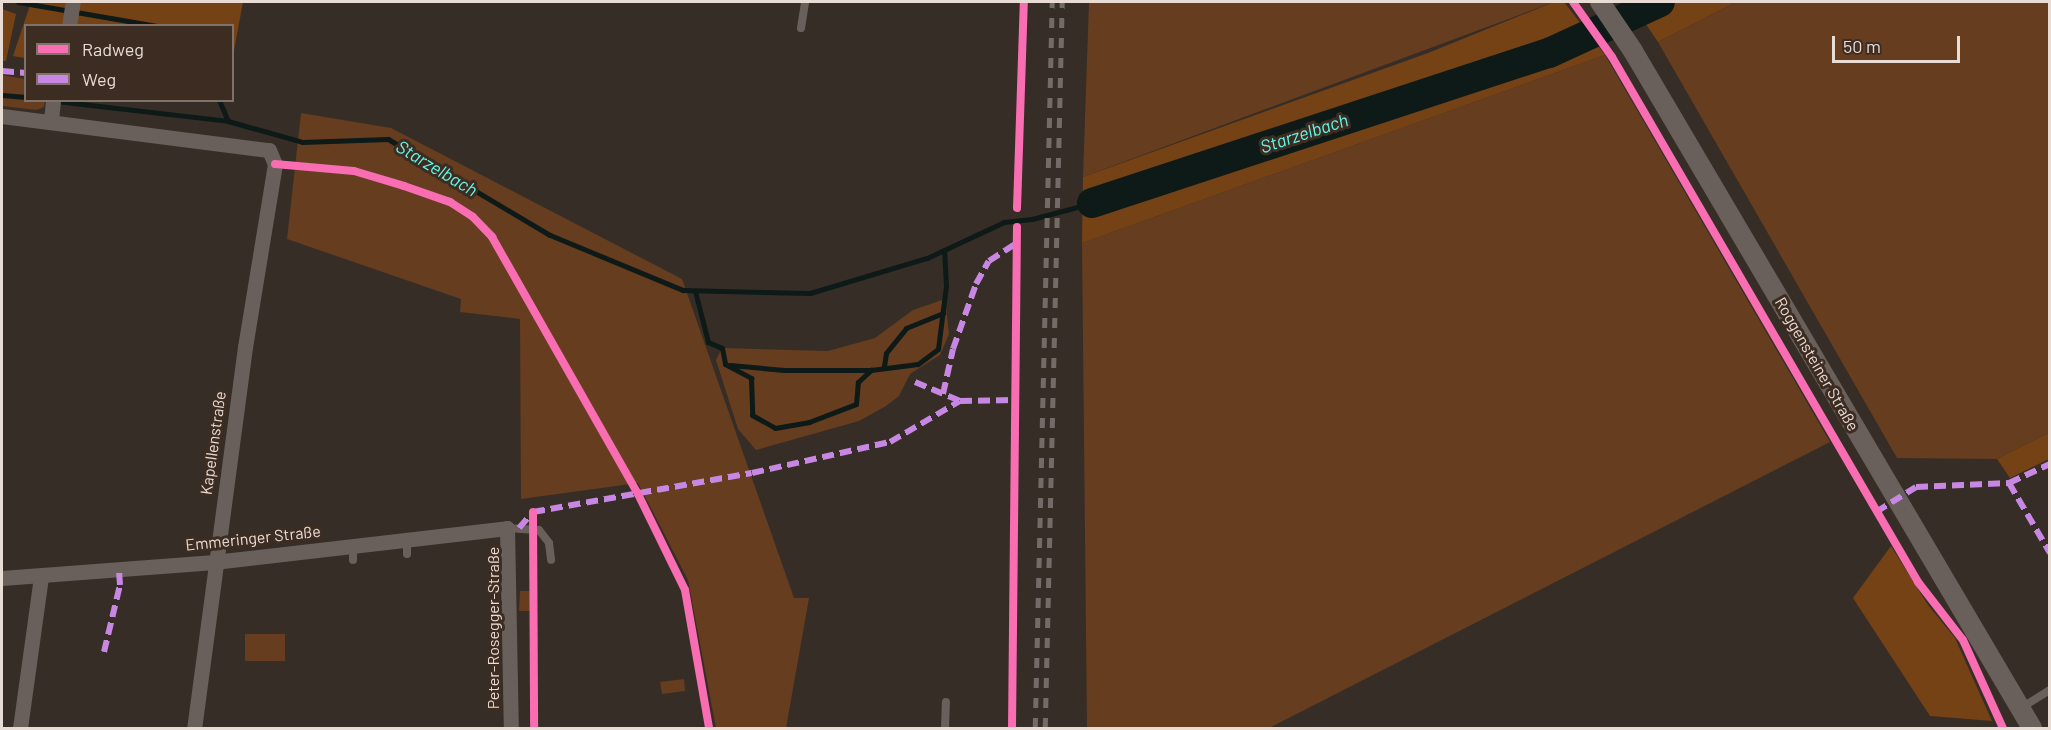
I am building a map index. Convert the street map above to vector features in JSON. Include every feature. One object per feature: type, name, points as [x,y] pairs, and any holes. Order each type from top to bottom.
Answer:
[{"type":"street","points":[[69,24],[73,2]]},
{"type":"street","name":"Roggensteiner Straße","points":[[1600,2],[1633,51],[2031,729]]},
{"type":"street","points":[[2,121],[52,111]]},
{"type":"street","name":"Kapellenstraße","points":[[52,111],[269,150],[275,164],[214,562],[194,729]]},
{"type":"street","name":"Emmeringer Straße","points":[[2,578],[353,552],[407,546],[507,528]]},
{"type":"street","name":"Peter-Rosegger-Straße","points":[[507,528],[511,729]]},
{"type":"street","points":[[20,729],[41,576]]},
{"type":"lane","points":[[801,28],[805,2]]},
{"type":"lane","points":[[507,528],[540,530],[549,543],[551,560]]},
{"type":"lane","points":[[2020,709],[2049,690]]},
{"type":"lane","points":[[945,729],[946,702]]},
{"type":"shaded area","points":[[31,2],[243,2],[234,51],[234,24],[24,24],[24,58],[13,56]]},
{"type":"shaded area","points":[[1089,2],[1554,2],[1083,177]]},
{"type":"shaded area","points":[[1554,2],[1564,2],[1605,55],[1082,243],[1083,177],[1428,53]]},
{"type":"shaded area","points":[[1631,2],[1736,2],[1658,42]]},
{"type":"shaded area","points":[[1736,2],[2049,2],[2049,433],[1997,459],[1897,458],[1658,42]]},
{"type":"shaded area","points":[[2,9],[16,14],[6,61],[2,61]]},
{"type":"shaded area","points":[[1605,55],[1830,442],[1269,728],[1087,728],[1082,243]]},
{"type":"shaded area","points":[[2,75],[24,79],[24,102],[45,102],[44,107],[37,110],[2,106]]},
{"type":"shaded area","points":[[301,113],[391,128],[682,279],[794,598],[809,598],[786,728],[716,728],[688,580],[638,483],[521,499],[520,319],[460,312],[461,299],[287,239]]},
{"type":"shaded area","points":[[945,299],[949,334],[940,355],[910,374],[899,396],[886,406],[859,421],[756,450],[738,429],[716,360],[722,348],[828,351],[875,338],[913,310]]},
{"type":"shaded area","points":[[2049,433],[2049,459],[2010,478],[1997,459]]},
{"type":"shaded area","points":[[1891,546],[1928,605],[1955,638],[1992,721],[1930,716],[1853,598]]},
{"type":"shaded area","points":[[520,591],[532,591],[532,611],[519,611]]},
{"type":"shaded area","points":[[245,634],[285,634],[285,661],[245,661]]},
{"type":"shaded area","points":[[684,679],[685,691],[662,694],[660,682]]},
{"type":"waterway","points":[[18,2],[145,24]]},
{"type":"waterway","name":"Starzelbach","points":[[1092,203],[1549,53],[1660,2]]},
{"type":"waterway","name":"Starzelbach","points":[[2,95],[24,97]]},
{"type":"waterway","name":"Starzelbach","points":[[65,102],[228,121],[302,142],[388,139],[550,235],[683,290],[810,293],[927,258],[1004,222],[1032,219],[1092,203]]},
{"type":"waterway","points":[[220,102],[228,121]]},
{"type":"waterway","name":"Starzelbach","points":[[695,291],[708,342],[722,348],[725,364],[751,378],[752,415],[775,428],[809,422],[856,404],[858,382],[871,370],[918,364],[938,349],[946,286],[944,250]]},
{"type":"waterway","name":"Starzelbach","points":[[884,366],[886,353],[906,328],[943,313]]},
{"type":"waterway","name":"Starzelbach","points":[[730,365],[784,370],[870,370]]},
{"type":"railway","points":[[1035,728],[1052,2]]},
{"type":"railway","points":[[1045,728],[1062,2]]},
{"type":"marked path","points":[[2,71],[24,73]]},
{"type":"marked path","points":[[943,394],[953,349],[976,284],[989,261],[1017,243]]},
{"type":"marked path","points":[[915,382],[960,401],[1016,400]]},
{"type":"marked path","points":[[519,528],[533,512],[752,473],[890,442],[960,401]]},
{"type":"marked path","points":[[1876,512],[1916,487],[2009,483],[2050,464]]},
{"type":"marked path","points":[[2009,483],[2050,553]]},
{"type":"marked path","points":[[104,652],[120,585],[119,569]]},
{"type":"cycle path","points":[[1017,208],[1024,2]]},
{"type":"cycle path","points":[[1573,2],[1612,57],[1918,582],[1963,640],[2003,728]]},
{"type":"cycle path","points":[[275,164],[354,171],[404,186],[450,202],[473,217],[492,237],[638,494],[685,590],[709,728]]},
{"type":"cycle path","points":[[1012,728],[1017,227]]},
{"type":"cycle path","points":[[533,512],[534,728]]}]
